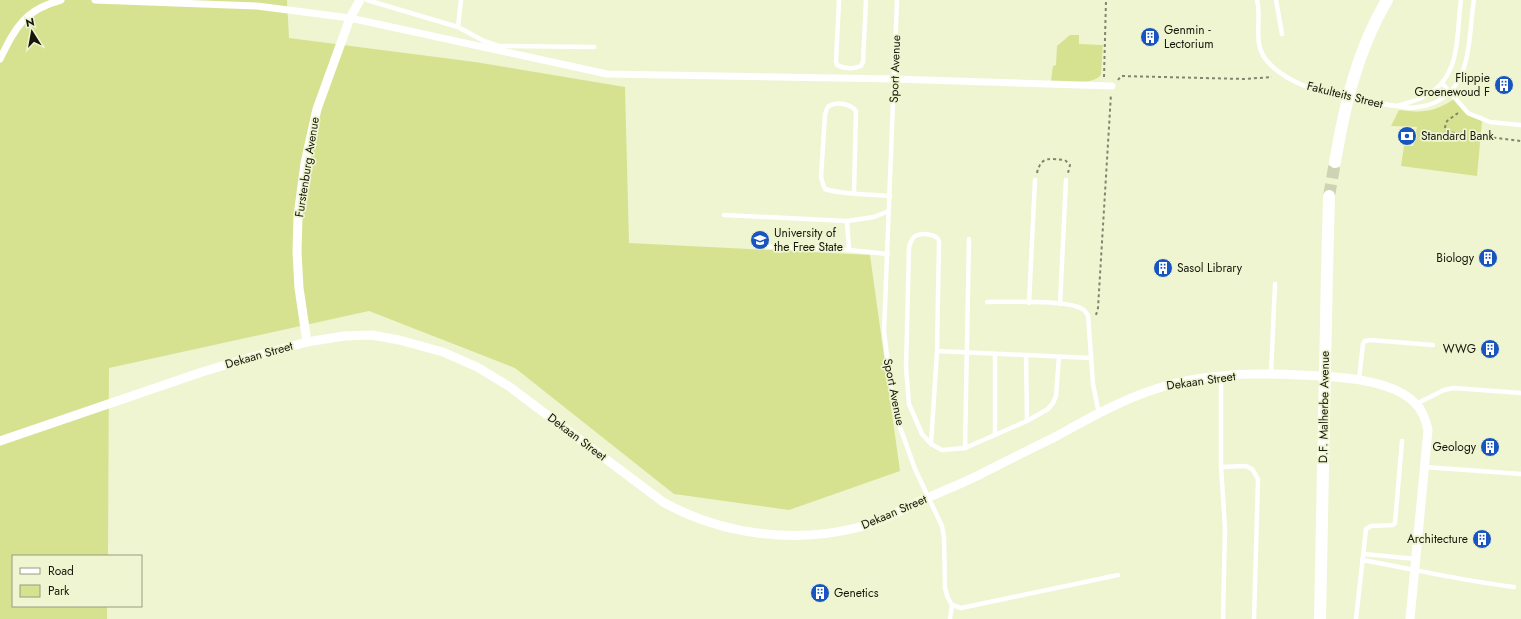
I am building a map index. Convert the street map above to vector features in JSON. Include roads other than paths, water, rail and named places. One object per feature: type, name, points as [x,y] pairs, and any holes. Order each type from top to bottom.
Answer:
[{"type":"street","points":[[0,59],[13,32],[23,19],[50,3],[61,0]]},
{"type":"street","points":[[95,0],[257,6],[350,18],[608,74],[894,79],[1108,86]]},
{"type":"street","name":"Furstenburg Avenue","points":[[307,342],[298,288],[297,252],[298,216],[305,163],[317,109],[350,18],[360,0]]},
{"type":"street","points":[[1335,162],[1345,108],[1362,51],[1377,16],[1387,0]]},
{"type":"street","name":"D.F. Malherbe Avenue","points":[[1320,619],[1326,271],[1330,196]]},
{"type":"street","name":"Dekaan Street","points":[[0,441],[202,372],[307,342],[344,336],[372,335],[399,340],[444,352],[477,367],[510,387],[664,502],[682,512],[709,522],[758,533],[805,535],[840,531],[881,520],[978,476],[1132,398],[1161,387],[1183,381],[1221,376],[1295,374],[1360,379],[1399,392],[1416,404],[1424,418],[1428,430],[1416,570],[1410,619]]},
{"type":"lane","points":[[367,0],[458,27],[484,41],[499,46],[594,47]]},
{"type":"lane","points":[[458,27],[461,0]]},
{"type":"lane","points":[[839,0],[836,61],[841,67],[855,68],[861,66],[863,62],[866,0]]},
{"type":"lane","name":"Sport Avenue","points":[[897,0],[884,332],[896,416],[915,469],[942,526],[944,538],[945,588],[952,605]]},
{"type":"lane","name":"Fakulteits Street","points":[[1257,0],[1258,40],[1260,49],[1272,67],[1284,76],[1306,86],[1384,106],[1398,106],[1405,108],[1430,105],[1439,101],[1450,93],[1456,85],[1465,67],[1474,0]]},
{"type":"lane","points":[[1276,0],[1282,34]]},
{"type":"lane","name":"Fakulteits Street","points":[[1398,106],[1427,95],[1446,78],[1455,58],[1461,0]]},
{"type":"lane","points":[[1442,83],[1468,113],[1490,122],[1521,125]]},
{"type":"lane","points":[[854,193],[856,111],[849,105],[829,106],[825,115],[821,177],[825,189],[830,191],[854,193],[890,196]]},
{"type":"lane","points":[[1029,303],[1035,180]]},
{"type":"lane","points":[[1060,304],[1066,180]]},
{"type":"lane","points":[[724,215],[847,222],[874,217],[889,211]]},
{"type":"lane","points":[[847,222],[849,250]]},
{"type":"lane","points":[[931,444],[940,248],[938,237],[934,235],[919,235],[914,237],[909,247],[906,368],[909,404],[922,434],[931,444],[942,450],[965,448],[1027,421],[1048,409],[1056,396],[1059,357]]},
{"type":"lane","points":[[965,448],[969,239]]},
{"type":"lane","points":[[761,246],[849,250],[888,254]]},
{"type":"lane","points":[[1271,374],[1275,284]]},
{"type":"lane","points":[[987,302],[1060,304],[1074,306],[1084,310],[1088,315],[1092,384],[1099,414]]},
{"type":"lane","points":[[1360,379],[1363,344],[1365,341],[1370,340],[1433,345]]},
{"type":"lane","points":[[936,351],[1091,358]]},
{"type":"lane","points":[[995,354],[995,435]]},
{"type":"lane","points":[[1026,355],[1027,421]]},
{"type":"lane","points":[[1221,376],[1221,467],[1225,528],[1223,619]]},
{"type":"lane","points":[[1416,404],[1444,390],[1454,388],[1521,393]]},
{"type":"lane","points":[[1356,619],[1366,529],[1371,526],[1393,525],[1395,523],[1402,441]]},
{"type":"lane","points":[[1221,467],[1246,466],[1252,469],[1258,479],[1254,619]]},
{"type":"lane","points":[[1425,467],[1521,474]]},
{"type":"lane","points":[[1364,554],[1416,559]]},
{"type":"lane","points":[[1362,560],[1460,580],[1514,587]]},
{"type":"lane","points":[[950,619],[952,605],[961,608],[1118,575]]},
{"type":"tunnel","points":[[1329,196],[1335,162]]},
{"type":"place","name":"Genmin - Lectorium","points":[[1150,37]]},
{"type":"place","name":"Flippie Groenewoud F","points":[[1504,85]]},
{"type":"place","name":"Standard Bank","points":[[1407,136]]},
{"type":"place","name":"University of the Free State","points":[[760,240]]},
{"type":"place","name":"Biology","points":[[1488,258]]},
{"type":"place","name":"Sasol Library","points":[[1163,268]]},
{"type":"place","name":"WWG","points":[[1490,349]]},
{"type":"place","name":"Geology","points":[[1490,447]]},
{"type":"place","name":"Architecture","points":[[1482,539]]},
{"type":"place","name":"Genetics","points":[[820,593]]}]
